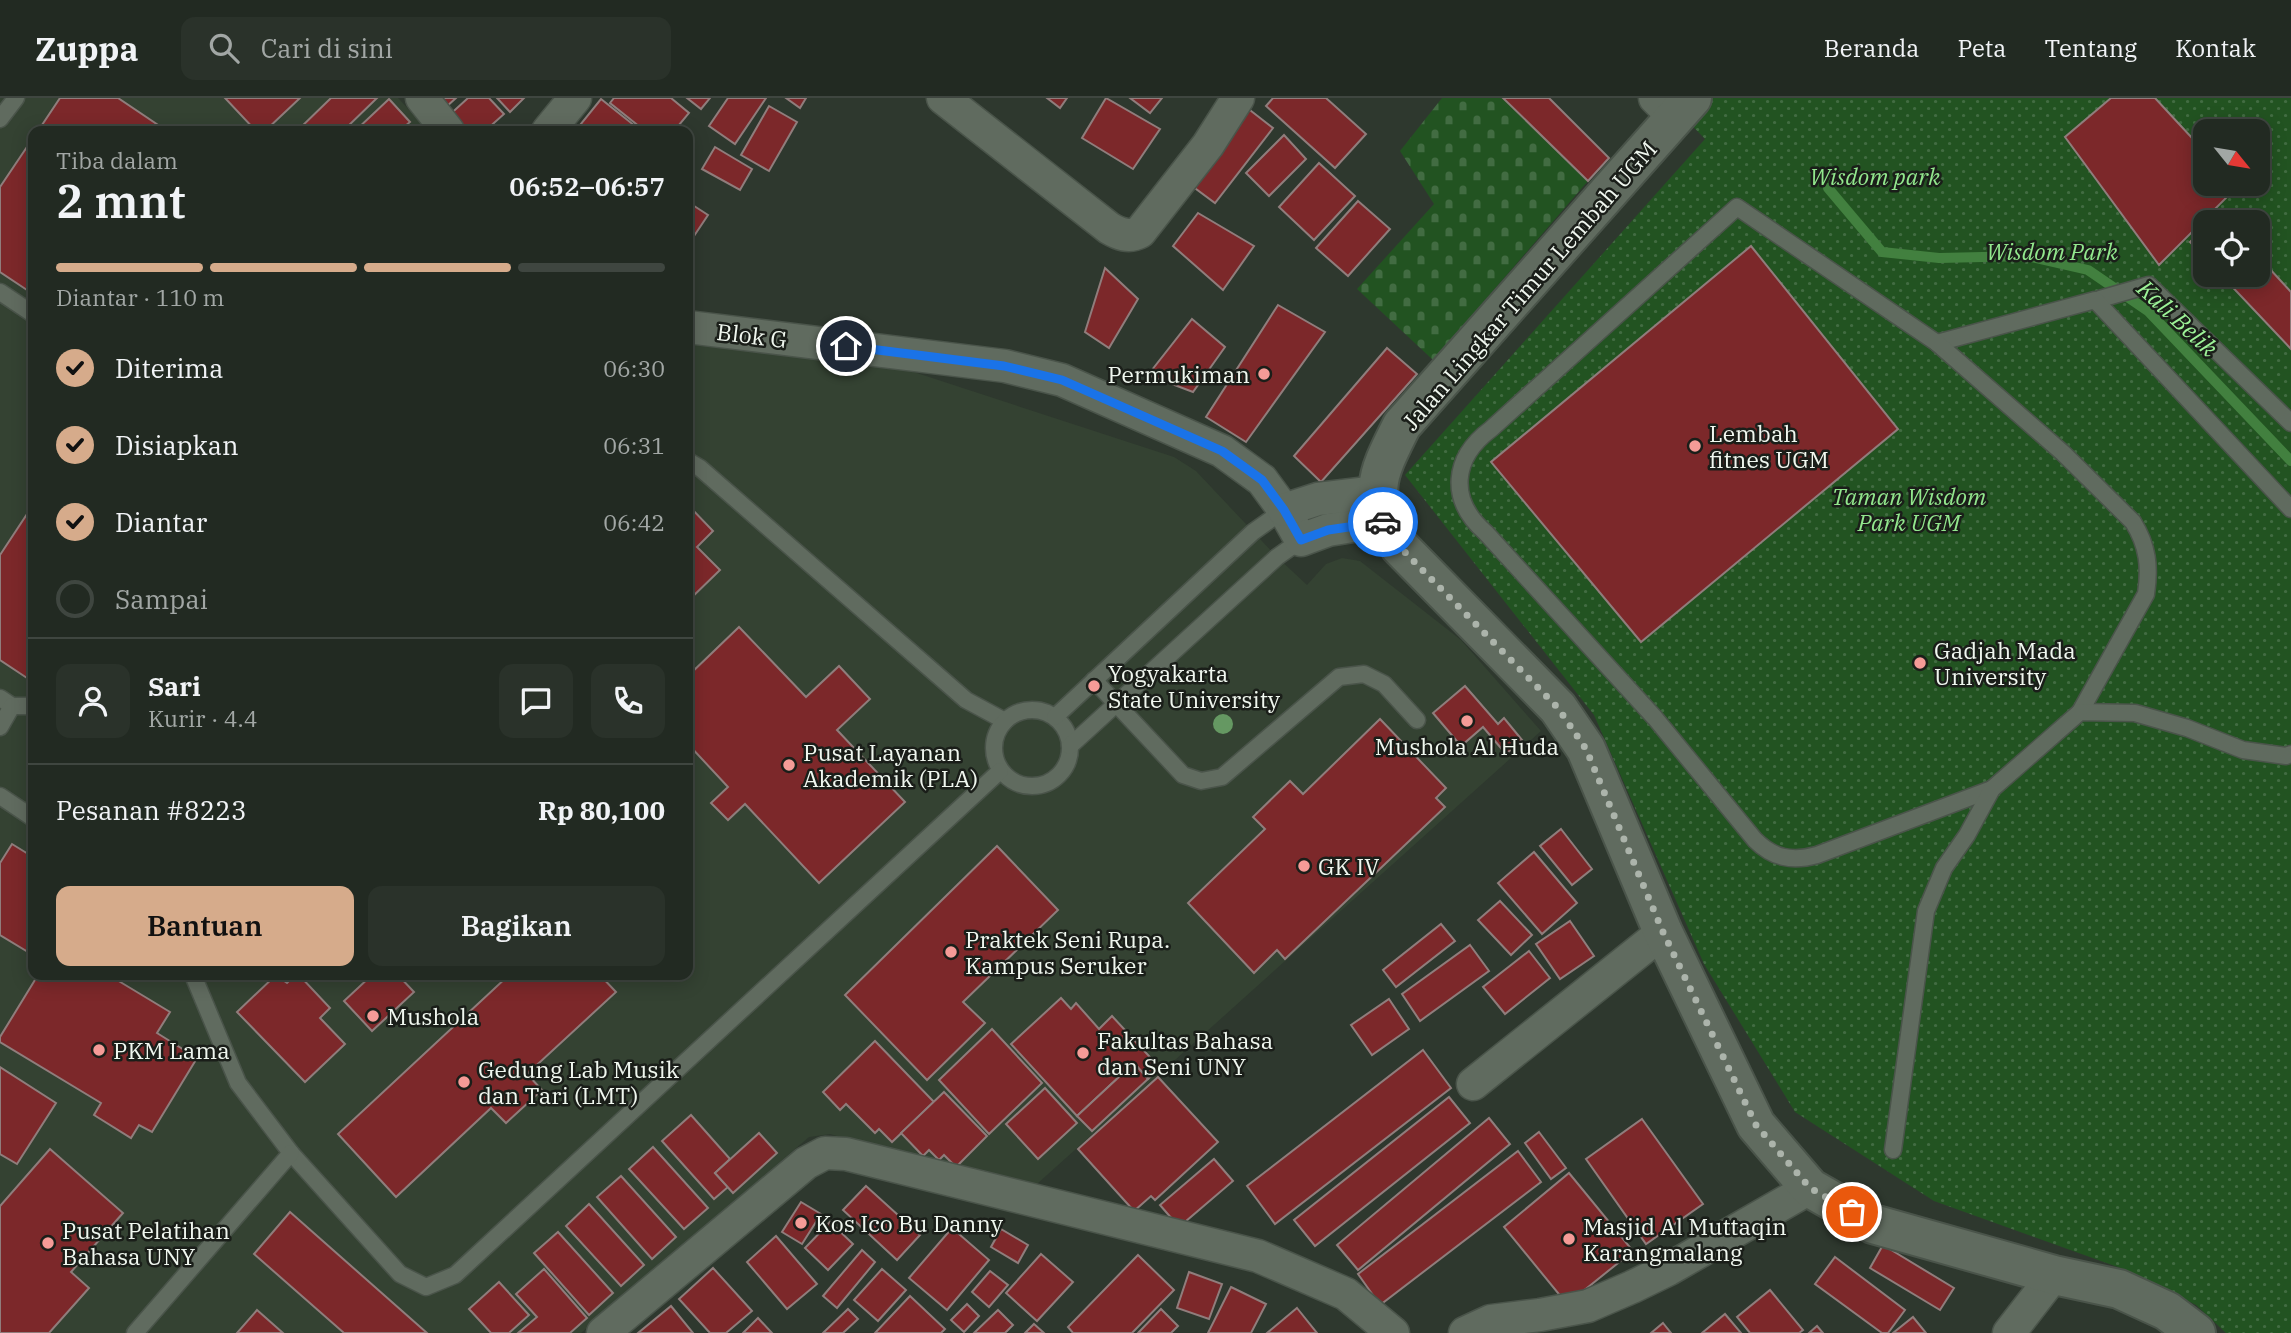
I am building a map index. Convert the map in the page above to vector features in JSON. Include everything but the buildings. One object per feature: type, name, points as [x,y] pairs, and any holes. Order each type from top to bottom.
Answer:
[{"type":"street","points":[[422,98],[444,126]]},
{"type":"street","points":[[552,126],[575,98]]},
{"type":"street","points":[[943,98],[1105,225],[1127,235],[1140,232],[1208,145],[1238,98]]},
{"type":"street","name":"Jalan Lingkar Timur Lembah UGM","points":[[1381,507],[1383,464],[1402,425],[1678,104]]},
{"type":"street","name":"Blok G","points":[[693,328],[1004,366],[1062,380],[1222,451],[1262,480],[1301,540]]},
{"type":"street","points":[[1284,510],[1318,499],[1381,507]]},
{"type":"street","points":[[1301,540],[1381,507]]},
{"type":"street","points":[[1381,507],[1400,547],[1558,708],[1586,749],[1663,932],[1756,1125],[1810,1188],[1873,1224],[2054,1275],[2119,1289],[2167,1311],[2196,1333]]},
{"type":"street","points":[[1473,1084],[1663,932]]},
{"type":"street","points":[[603,1333],[806,1163],[825,1153],[846,1154],[1258,1256],[1346,1294],[1394,1333]]},
{"type":"street","points":[[1465,1333],[1491,1321],[1588,1306],[1669,1269],[1810,1188]]},
{"type":"street","points":[[2009,1333],[2054,1275]]},
{"type":"lane","points":[[0,119],[16,98]]},
{"type":"lane","points":[[1893,1150],[1926,911],[1944,868],[1967,835],[1992,789],[2080,712],[2146,594],[2148,555],[2142,536],[2122,510],[2063,453],[1937,343],[1737,207],[1476,440],[1465,456],[1460,474],[1460,491],[1465,508],[1474,522],[1655,718],[1755,840],[1773,855],[1801,860],[1992,789]]},
{"type":"lane","points":[[2100,299],[2149,285],[2291,423]]},
{"type":"lane","points":[[0,292],[28,311]]},
{"type":"lane","points":[[1937,343],[2095,300],[2291,509]]},
{"type":"lane","points":[[693,464],[966,700],[1004,721]]},
{"type":"lane","points":[[1055,717],[1253,532],[1284,510]]},
{"type":"lane","points":[[1070,746],[1277,557],[1301,540]]},
{"type":"lane","points":[[1094,680],[1183,775],[1201,781],[1222,778],[1339,677],[1364,674],[1384,684],[1417,720]]},
{"type":"lane","points":[[0,726],[6,702],[28,705]]},
{"type":"lane","points":[[1029,709],[1043,711],[1055,717],[1068,735],[1070,746],[1063,771],[1053,781],[1039,787],[1025,787],[1011,781],[1000,771],[994,759],[993,745],[996,732],[1004,721],[1029,709]]},
{"type":"lane","points":[[2080,712],[2135,713],[2243,750],[2286,756],[2291,754]]},
{"type":"lane","points":[[195,980],[238,1083],[291,1153],[400,1274],[426,1287],[455,1275],[1000,771]]},
{"type":"lane","points":[[0,796],[28,815]]},
{"type":"lane","points":[[135,1333],[291,1153]]},
{"type":"shaded area","name":"Yogyakarta State University","points":[[0,98],[398,98],[424,126],[28,126],[28,980],[693,980],[693,343],[883,362],[1174,457],[1196,471],[1307,585],[1326,564],[1342,558],[1360,561],[1461,640],[1541,731],[1037,1184],[1020,1191],[830,1134],[809,1137],[581,1333],[0,1333]]},
{"type":"green space","points":[[1442,98],[1503,98],[1588,181],[1433,360],[1357,289],[1434,204],[1400,151]]},
{"type":"green space","name":"Taman Wisdom Park UGM","points":[[1665,98],[2291,98],[2291,1333],[2226,1333],[2196,1305],[2126,1270],[1934,1201],[1795,1112],[1704,964],[1594,715],[1405,475],[1705,139]]},
{"type":"waterway","name":"Kali Belik","points":[[1828,188],[1882,252],[1939,258],[2027,256],[2088,270],[2148,311],[2291,461]]},
{"type":"way so far","points":[[1383,522],[1400,547],[1558,708],[1572,728],[1586,749],[1663,932],[1756,1125],[1810,1188],[1852,1212]]},
{"type":"place","name":"Permukiman","points":[[1264,374]]},
{"type":"place","name":"Lembah fitnes UGM","points":[[1695,446]]},
{"type":"place","name":"Gadjah Mada University","points":[[1920,663]]},
{"type":"place","name":"Yogyakarta State University","points":[[1094,686]]},
{"type":"place","name":"Mushola Al Huda","points":[[1467,721]]},
{"type":"place","name":"Pusat Layanan Akademik (PLA)","points":[[789,765]]},
{"type":"place","name":"GK IV","points":[[1304,866]]},
{"type":"place","name":"Praktek Seni Rupa. Kampus Seruker","points":[[951,952]]},
{"type":"place","name":"Mushola","points":[[373,1016]]},
{"type":"place","name":"PKM Lama","points":[[99,1050]]},
{"type":"place","name":"Fakultas Bahasa dan Seni UNY","points":[[1083,1053]]},
{"type":"place","name":"Gedung Lab Musik dan Tari (LMT)","points":[[464,1082]]},
{"type":"place","name":"Kos Ico Bu Danny","points":[[801,1223]]},
{"type":"place","name":"Masjid Al Muttaqin Karangmalang","points":[[1569,1239]]},
{"type":"place","name":"Pusat Pelatihan Bahasa UNY","points":[[48,1243]]},
{"type":"route","points":[[846,346],[1004,366],[1062,380],[1222,451],[1262,480],[1301,540],[1328,530],[1383,522]]},
{"type":"park label","name":"Wisdom park","points":[[1875,176]]},
{"type":"park label","name":"Wisdom Park","points":[[2052,251]]}]
